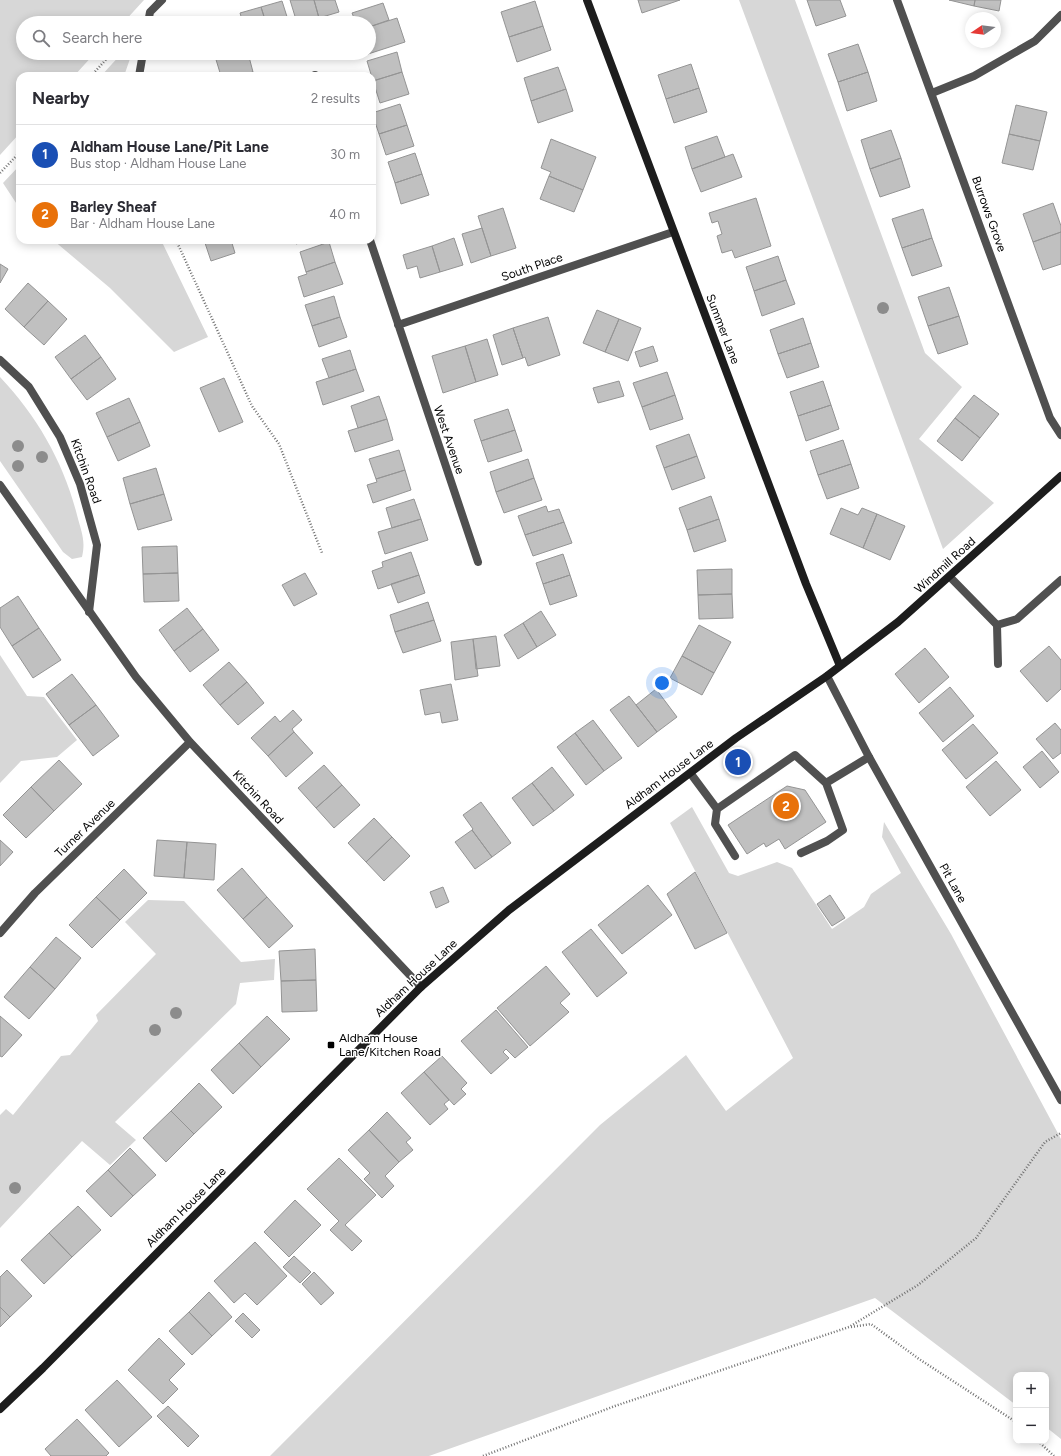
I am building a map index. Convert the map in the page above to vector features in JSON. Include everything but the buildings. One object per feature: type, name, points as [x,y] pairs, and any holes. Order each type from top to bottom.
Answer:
[{"type":"street","points":[[149,16],[150,12],[162,0]]},
{"type":"street","name":"Summer Lane","points":[[587,0],[806,584],[840,666]]},
{"type":"street","name":"Burrows Grove","points":[[897,0],[1050,418],[1061,435]]},
{"type":"street","points":[[932,94],[974,76],[1035,41],[1061,15]]},
{"type":"street","points":[[140,72],[142,60]]},
{"type":"street","name":"South Place","points":[[398,325],[674,232]]},
{"type":"street","name":"West Avenue","points":[[371,244],[478,562]]},
{"type":"street","name":"Kitchin Road","points":[[0,360],[29,387],[60,437],[80,484],[97,546],[89,612]]},
{"type":"street","name":"Windmill Road","points":[[840,666],[898,622],[1061,476]]},
{"type":"street","name":"Kitchin Road","points":[[0,485],[136,676],[190,742],[421,987]]},
{"type":"street","points":[[950,577],[997,626],[998,664]]},
{"type":"street","points":[[997,626],[1017,619],[1061,580]]},
{"type":"street","name":"Aldham House Lane","points":[[0,1409],[421,987],[509,910],[691,774],[736,738],[840,666]]},
{"type":"street","name":"Pit Lane","points":[[827,676],[869,757],[1061,1100]]},
{"type":"street","name":"Turner Avenue","points":[[0,933],[35,892],[190,742]]},
{"type":"street","points":[[717,809],[795,755],[826,783],[843,830],[827,841],[801,853]]},
{"type":"street","points":[[826,783],[869,757]]},
{"type":"street","points":[[691,774],[717,809],[715,824],[735,856]]},
{"type":"path","points":[[94,72],[105,60]]},
{"type":"path","points":[[0,173],[16,156]]},
{"type":"path","points":[[178,244],[252,406],[279,444],[322,553]]},
{"type":"path","points":[[849,1327],[918,1285],[976,1238],[1045,1142],[1061,1133]]},
{"type":"path","points":[[483,1456],[616,1406],[849,1327],[871,1324],[919,1359],[1013,1420]]},
{"type":"path","points":[[1041,1444],[1054,1456]]},
{"type":"shaded area","points":[[0,0],[144,0],[129,16],[16,16],[16,60],[89,60],[78,72],[16,72],[16,137],[0,155]]},
{"type":"shaded area","points":[[739,0],[795,0],[925,353],[962,387],[919,439],[994,503],[943,549]]},
{"type":"shaded area","points":[[116,60],[130,60],[125,72],[105,72]]},
{"type":"shaded area","points":[[16,169],[16,203],[3,183]]},
{"type":"shaded area","points":[[58,244],[163,244],[208,337],[174,352],[110,288]]},
{"type":"shaded area","points":[[0,377],[26,408],[48,441],[57,459],[65,477],[81,531],[83,540],[82,557],[72,559],[63,552],[0,461]]},
{"type":"shaded area","points":[[0,655],[27,696],[44,697],[77,740],[57,757],[21,761],[0,783]]},
{"type":"shaded area","points":[[692,807],[729,873],[738,876],[777,862],[792,868],[832,929],[864,907],[871,894],[901,873],[882,837],[884,822],[951,934],[1061,1139],[1061,1439],[1049,1429],[1049,1372],[1013,1372],[1013,1403],[875,1298],[429,1456],[270,1456],[600,1125],[686,1055],[726,1111],[793,1058],[670,823]]},
{"type":"shaded area","points":[[148,900],[184,901],[241,962],[275,959],[274,980],[240,983],[236,1004],[115,1122],[136,1140],[110,1165],[82,1141],[0,1228],[0,1115],[6,1109],[13,1115],[61,1056],[70,1055],[98,1021],[96,1015],[156,954],[125,922]]},
{"type":"place","name":"Aldham House Lane/Pit Lane","points":[[738,762]]},
{"type":"place","name":"Barley Sheaf","points":[[786,806]]},
{"type":"place","name":"Aldham House Lane/Kitchen Road","points":[[331,1045]]}]
